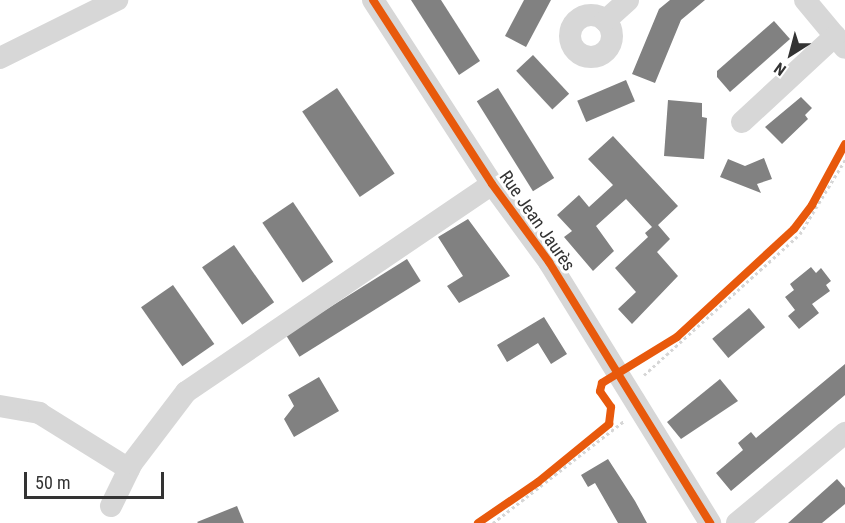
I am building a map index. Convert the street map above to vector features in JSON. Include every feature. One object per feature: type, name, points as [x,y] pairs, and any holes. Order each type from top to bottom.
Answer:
[{"type":"street","points":[[0,57],[117,0]]},
{"type":"street","name":"Rue Jean Jaurès","points":[[373,0],[492,183],[549,262],[711,523]]},
{"type":"street","points":[[605,21],[628,0]]},
{"type":"street","points":[[742,122],[840,42],[805,0]]},
{"type":"street","points":[[111,506],[129,469],[186,392],[492,183]]},
{"type":"street","points":[[0,406],[39,414],[129,469]]},
{"type":"street","points":[[737,523],[845,433]]},
{"type":"path","points":[[658,348],[676,337],[794,229],[842,157]]},
{"type":"path","points":[[638,380],[800,234],[812,220],[842,157]]},
{"type":"path","points":[[480,522],[538,482],[609,424],[612,416]]},
{"type":"path","points":[[493,523],[630,416]]},
{"type":"building","points":[[411,0],[441,0],[480,61],[459,75]]},
{"type":"building","points":[[524,0],[551,0],[526,47],[505,36]]},
{"type":"building","points":[[670,0],[705,0],[681,20],[655,83],[632,74],[659,9]]},
{"type":"building","points":[[774,21],[790,39],[730,92],[717,77],[717,71]]},
{"type":"building","points":[[533,55],[569,94],[552,109],[516,71]]},
{"type":"building","points":[[626,80],[635,101],[586,122],[577,101]]},
{"type":"building","points":[[337,88],[395,173],[360,197],[302,111]]},
{"type":"building","points":[[498,88],[554,178],[533,191],[477,101]]},
{"type":"building","points":[[801,97],[812,108],[805,115],[808,119],[782,144],[765,127]]},
{"type":"building","points":[[668,100],[702,103],[702,117],[707,118],[704,159],[664,156]]},
{"type":"building","points":[[613,136],[678,206],[658,225],[670,239],[657,252],[678,276],[632,324],[618,309],[636,292],[615,268],[648,237],[645,233],[652,227],[626,199],[596,226],[614,251],[593,271],[564,237],[572,231],[557,215],[579,195],[589,207],[613,185],[588,159]]},
{"type":"building","points":[[764,158],[772,179],[757,184],[761,193],[720,177],[728,159],[745,166]]},
{"type":"building","points":[[293,202],[333,262],[303,282],[262,223]]},
{"type":"building","points":[[468,219],[510,276],[459,303],[447,286],[463,276],[438,237]]},
{"type":"building","points":[[234,245],[274,302],[242,325],[202,267]]},
{"type":"building","points":[[407,259],[421,281],[300,357],[286,335]]},
{"type":"building","points":[[811,267],[816,273],[821,268],[831,281],[826,285],[830,291],[812,304],[819,313],[799,329],[788,316],[795,310],[785,297],[794,290],[790,284]]},
{"type":"building","points":[[173,285],[214,344],[182,366],[141,307]]},
{"type":"building","points":[[749,308],[765,327],[728,358],[712,339]]},
{"type":"building","points":[[544,317],[567,354],[551,364],[538,343],[507,362],[497,345]]},
{"type":"building","points":[[845,364],[845,395],[731,491],[716,473],[743,450],[738,443],[751,432],[756,438]]},
{"type":"building","points":[[319,377],[339,411],[294,437],[284,419],[294,406],[288,395]]},
{"type":"building","points":[[720,379],[738,401],[681,439],[667,422]]},
{"type":"building","points":[[608,459],[647,523],[618,523],[595,483],[588,487],[581,475]]},
{"type":"building","points":[[837,479],[845,488],[845,504],[822,523],[788,523]]},
{"type":"building","points":[[237,506],[244,523],[197,522]]},
{"type":"cycle path","points":[[373,0],[492,184],[549,262],[710,523]]},
{"type":"cycle path","points":[[478,523],[538,482],[609,424],[611,407],[600,391],[602,383],[677,337],[794,229],[812,205],[845,144]]}]
